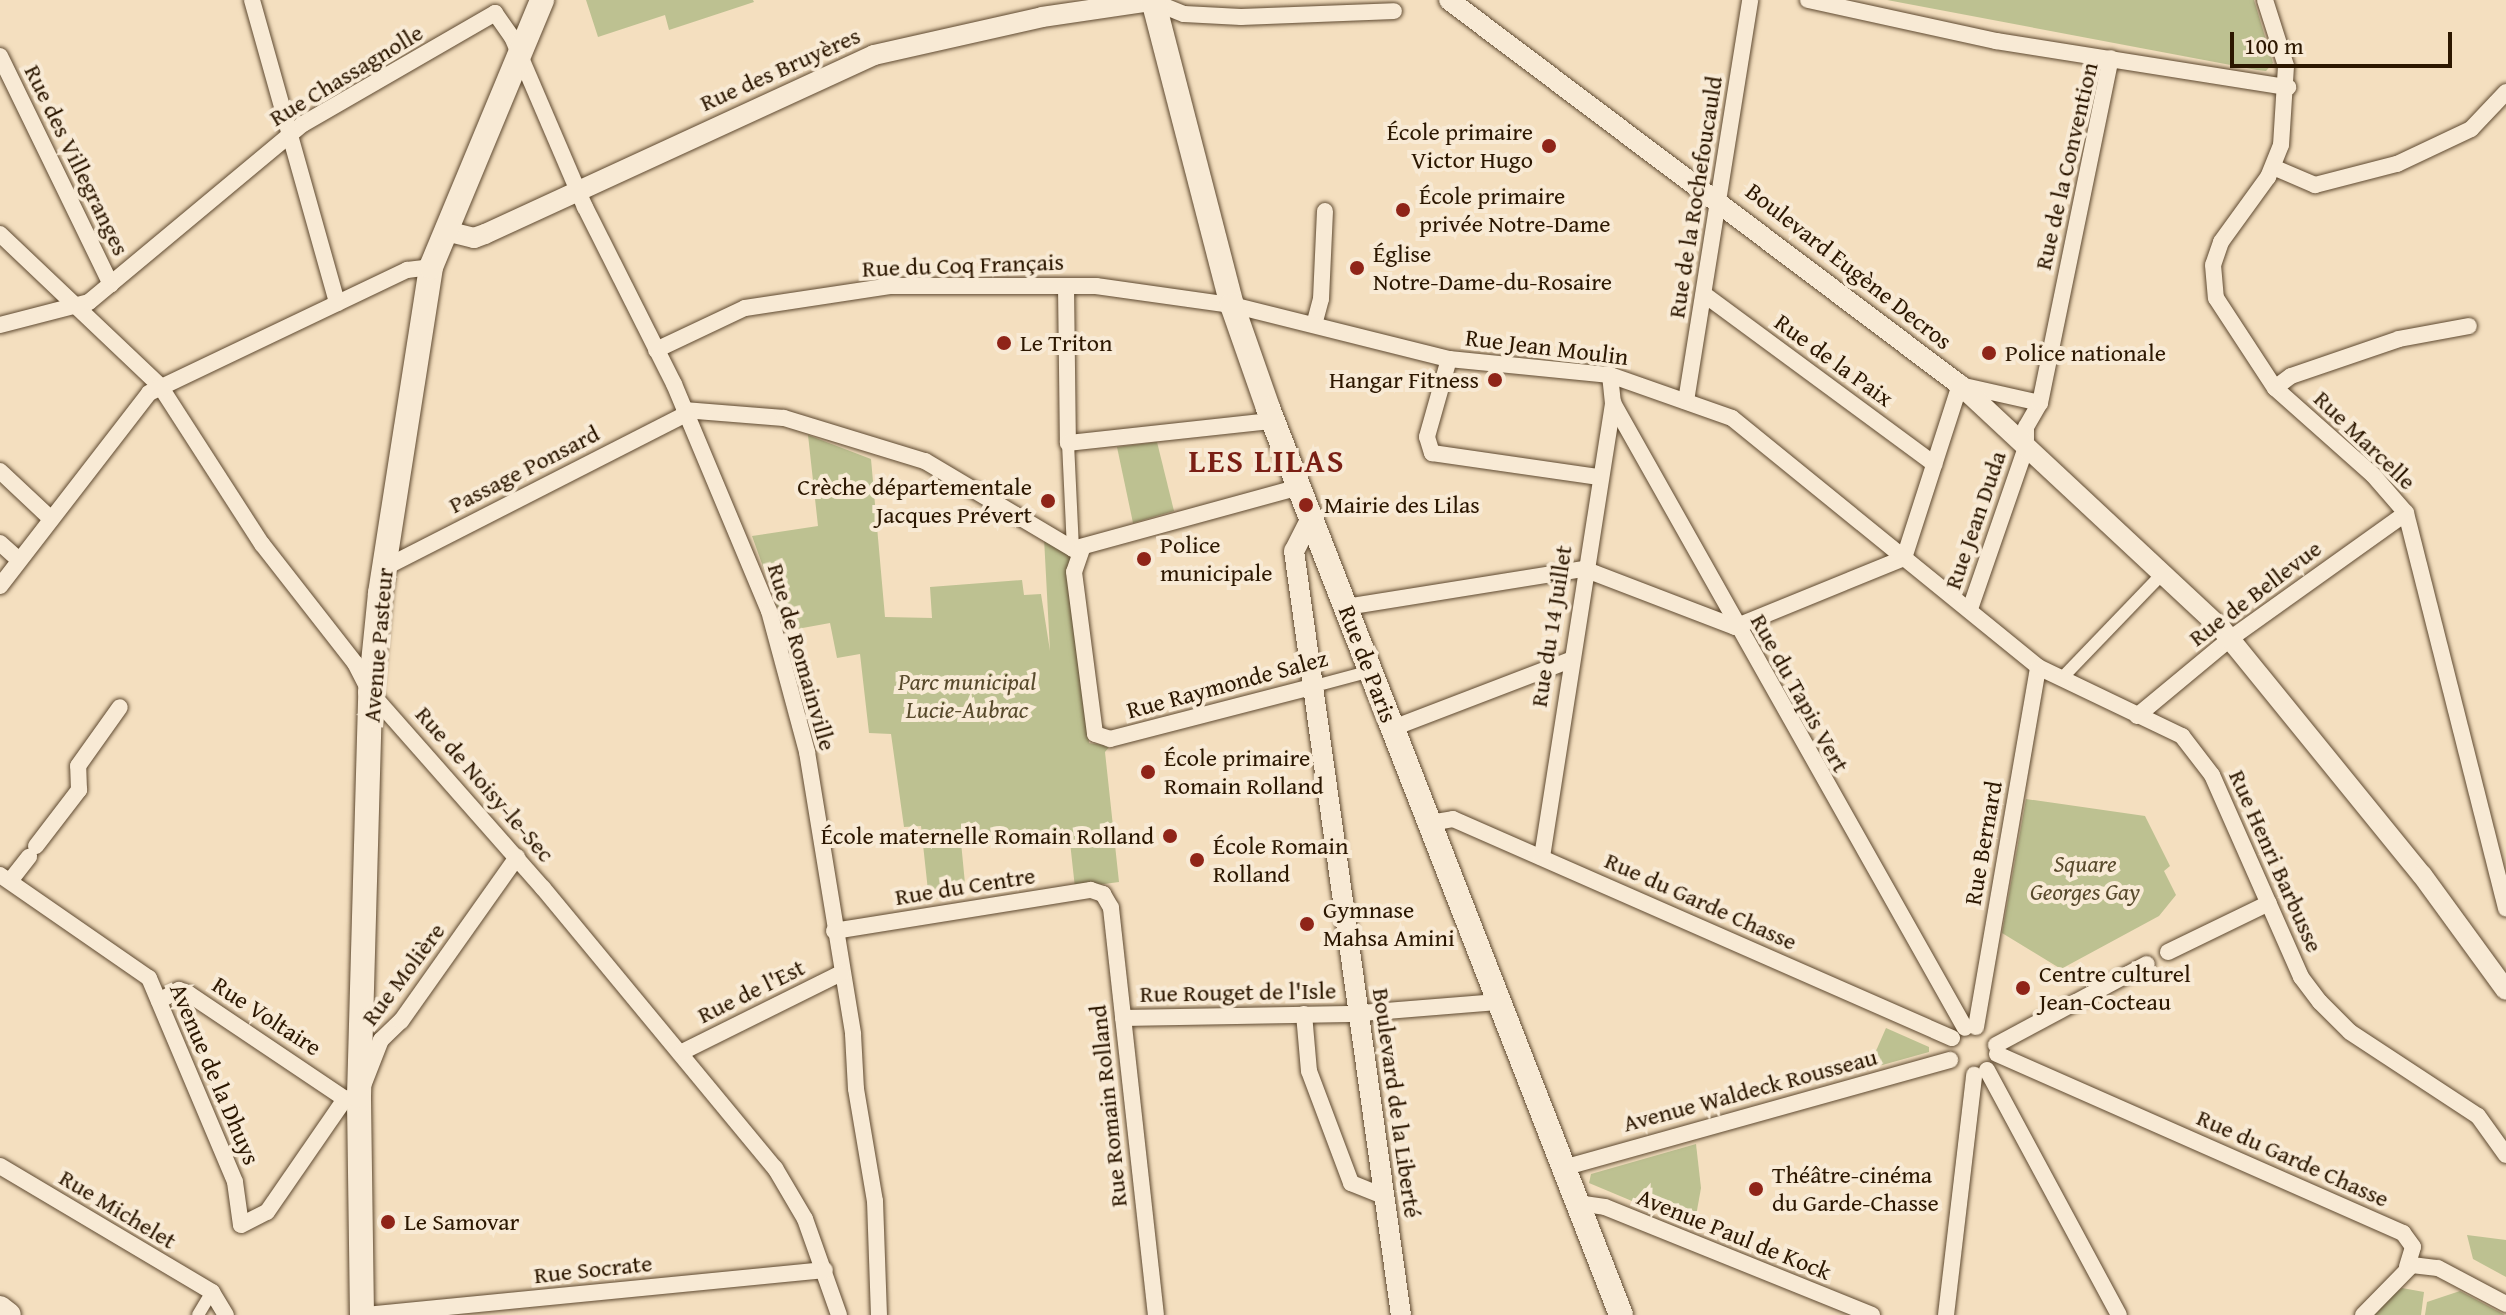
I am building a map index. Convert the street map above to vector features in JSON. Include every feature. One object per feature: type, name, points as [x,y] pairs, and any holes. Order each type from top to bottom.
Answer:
[{"type":"main road","name":"Avenue Pasteur","points":[[364,1315],[352,1097],[370,692],[384,568],[431,267],[542,0]]},
{"type":"main road","name":"Rue de Paris","points":[[1155,1],[1232,305],[1272,421],[1621,1315]]},
{"type":"main road","points":[[0,1308],[9,1315]]},
{"type":"street","points":[[252,0],[337,303]]},
{"type":"street","name":"Boulevard Eugène Decros","points":[[1449,0],[1475,10],[1960,385],[2231,638],[2349,784],[2506,990]]},
{"type":"street","name":"Rue de la Rochefoucauld","points":[[1686,401],[1750,0]]},
{"type":"street","points":[[1808,0],[1899,22],[2111,58]]},
{"type":"street","points":[[2265,0],[2288,87]]},
{"type":"street","points":[[1155,1],[1184,14],[1241,17],[1394,11]]},
{"type":"street","name":"Rue des Bruyères","points":[[446,231],[474,238],[874,55],[1042,17],[1155,1]]},
{"type":"street","name":"Rue Chassagnolle","points":[[0,325],[77,306],[111,285],[290,133],[495,13],[520,56]]},
{"type":"street","name":"Rue des Villegranges","points":[[0,56],[111,285]]},
{"type":"street","name":"Rue de Romainville","points":[[520,56],[578,192],[685,412],[769,611],[807,752],[875,1201],[879,1315]]},
{"type":"street","name":"Rue de la Convention","points":[[2026,447],[2026,427],[2040,403],[2111,58],[2288,87]]},
{"type":"street","name":"Rue Marcelle","points":[[2288,87],[2273,167],[2223,237],[2213,284],[2222,311],[2275,388],[2373,475],[2406,513],[2506,909]]},
{"type":"street","points":[[2273,167],[2315,185],[2397,164],[2471,129],[2506,92]]},
{"type":"street","points":[[1314,325],[1321,299],[1325,211]]},
{"type":"street","name":"Rue de Noisy-le-Sec","points":[[0,234],[160,386],[262,544],[355,663],[370,692],[517,857],[682,1052],[775,1168],[805,1219],[839,1315]]},
{"type":"street","points":[[0,586],[49,517],[160,386],[407,270],[431,267]]},
{"type":"street","name":"Rue du Coq Français","points":[[656,350],[745,308],[891,286],[1066,286],[1232,305]]},
{"type":"street","points":[[1066,286],[1068,443],[1077,549]]},
{"type":"street","name":"Rue de la Paix","points":[[1705,295],[1934,464]]},
{"type":"street","name":"Rue Jean Moulin","points":[[1232,305],[1252,314],[1314,325],[1449,359],[1610,375],[1732,418],[1904,558]]},
{"type":"street","points":[[2275,388],[2291,376],[2399,339],[2469,326]]},
{"type":"street","points":[[1449,359],[1427,437],[1432,453],[1599,477]]},
{"type":"street","name":"Rue du Tapis Vert","points":[[1610,375],[1613,403],[1735,627],[1964,1031]]},
{"type":"street","points":[[1346,607],[1584,569],[1735,627],[1904,558],[1960,385],[2040,403]]},
{"type":"street","name":"Rue du 14 Juillet","points":[[1542,857],[1584,569],[1613,403]]},
{"type":"street","points":[[685,412],[784,418],[925,461],[1077,549],[1296,488]]},
{"type":"street","name":"Passage Ponsard","points":[[384,568],[685,412]]},
{"type":"street","points":[[1068,443],[1272,421]]},
{"type":"street","name":"Rue Jean Duda","points":[[1970,609],[2026,447]]},
{"type":"street","points":[[0,471],[49,517]]},
{"type":"street","name":"Rue de Bellevue","points":[[2137,716],[2231,638],[2406,513]]},
{"type":"street","name":"Boulevard de la Liberté","points":[[1310,520],[1294,551],[1401,1315]]},
{"type":"street","points":[[0,543],[18,559]]},
{"type":"street","name":"Rue Raymonde Salez","points":[[1077,549],[1074,572],[1095,734],[1110,739],[1371,671]]},
{"type":"street","name":"Rue Henri Barbusse","points":[[1904,558],[2038,667],[2182,736],[2212,775],[2301,977],[2320,1002],[2350,1032],[2478,1116],[2506,1155]]},
{"type":"street","points":[[2061,679],[2162,574]]},
{"type":"street","points":[[1393,728],[1570,660]]},
{"type":"street","name":"Rue Bernard","points":[[1950,1060],[1964,1031],[2038,667]]},
{"type":"street","points":[[5,878],[32,852],[79,790],[78,766],[120,707]]},
{"type":"street","name":"Rue du Garde Chasse","points":[[1430,823],[1453,819],[1964,1031]]},
{"type":"street","name":"Rue Molière","points":[[241,1225],[267,1212],[352,1097],[381,1040],[401,1021],[517,857]]},
{"type":"street","name":"Avenue de la Dhuys","points":[[5,878],[139,968],[159,1001],[235,1182],[241,1225]]},
{"type":"street","name":"Rue du Centre","points":[[834,931],[1091,890],[1103,894]]},
{"type":"street","name":"Rue Romain Rolland","points":[[1103,894],[1111,908],[1156,1315]]},
{"type":"street","points":[[2168,952],[2269,903]]},
{"type":"street","points":[[1946,1315],[1980,1073],[1996,1050],[2147,964]]},
{"type":"street","name":"Rue de l'Est","points":[[682,1052],[841,973]]},
{"type":"street","name":"Rue Voltaire","points":[[159,1001],[179,990],[189,994],[352,1097]]},
{"type":"street","name":"Rue Rouget de l'Isle","points":[[1123,1018],[1358,1013],[1498,1002]]},
{"type":"street","points":[[1304,1014],[1309,1071],[1351,1183],[1384,1196]]},
{"type":"street","points":[[1964,1031],[1996,1050]]},
{"type":"street","name":"Rue du Garde Chasse","points":[[1996,1050],[2403,1233],[2413,1247],[2407,1267]]},
{"type":"street","points":[[1950,1060],[1958,1071],[1980,1073]]},
{"type":"street","name":"Avenue Waldeck Rousseau","points":[[1563,1168],[1950,1060]]},
{"type":"street","points":[[1980,1073],[2119,1315]]},
{"type":"street","name":"Rue Michelet","points":[[0,1166],[212,1292]]},
{"type":"street","name":"Avenue Paul de Kock","points":[[1577,1203],[1605,1207],[1872,1315]]},
{"type":"street","points":[[2363,1315],[2407,1267],[2431,1266],[2506,1304]]},
{"type":"street","name":"Rue Socrate","points":[[364,1315],[825,1270]]},
{"type":"street","points":[[198,1315],[212,1292],[226,1315]]},
{"type":"green space","points":[[586,0],[754,2],[669,30],[665,15],[598,37]]},
{"type":"green space","points":[[1887,0],[2254,0],[2273,63],[2266,71],[2257,70]]},
{"type":"green space","name":"Parc municipal Lucie-Aubrac","points":[[808,435],[871,459],[885,617],[932,618],[930,587],[1022,580],[1024,595],[1041,594],[1050,651],[1044,538],[1071,556],[1089,743],[1110,746],[1105,752],[1119,882],[1075,888],[1069,833],[961,842],[966,894],[929,900],[921,826],[904,827],[891,734],[869,733],[860,654],[837,658],[830,623],[786,631],[752,536],[818,526]]},
{"type":"green space","points":[[1157,442],[1174,511],[1133,523],[1117,447]]},
{"type":"green space","name":"Square Georges Gay","points":[[2026,799],[2145,816],[2170,866],[2164,871],[2176,895],[2159,916],[2061,969],[2002,933]]},
{"type":"green space","points":[[1886,1028],[1929,1047],[1929,1052],[1868,1069]]},
{"type":"green space","points":[[1696,1144],[1701,1188],[1694,1227],[1589,1183],[1591,1174]]},
{"type":"green space","points":[[2467,1235],[2506,1240],[2506,1277],[2473,1259]]},
{"type":"green space","points":[[2402,1288],[2424,1292],[2421,1315],[2368,1315]]},
{"type":"green space","points":[[2460,1291],[2505,1315],[2425,1315],[2427,1302]]},
{"type":"place","name":"École primaire Victor Hugo","points":[[1549,146]]},
{"type":"place","name":"École primaire privée Notre-Dame","points":[[1403,210]]},
{"type":"place","name":"Église Notre-Dame-du-Rosaire","points":[[1357,268]]},
{"type":"place","name":"Le Triton","points":[[1004,343]]},
{"type":"place","name":"Police nationale","points":[[1989,353]]},
{"type":"place","name":"Hangar Fitness","points":[[1495,380]]},
{"type":"place","name":"Crèche départementale Jacques Prévert","points":[[1048,501]]},
{"type":"place","name":"Mairie des Lilas","points":[[1306,505]]},
{"type":"place","name":"Police municipale","points":[[1144,559]]},
{"type":"place","name":"École primaire Romain Rolland","points":[[1148,772]]},
{"type":"place","name":"École maternelle Romain Rolland","points":[[1170,836]]},
{"type":"place","name":"École Romain Rolland","points":[[1197,860]]},
{"type":"place","name":"Gymnase Mahsa Amini","points":[[1307,924]]},
{"type":"place","name":"Centre culturel Jean-Cocteau","points":[[2023,988]]},
{"type":"place","name":"Théâtre-cinéma du Garde-Chasse","points":[[1756,1189]]},
{"type":"place","name":"Le Samovar","points":[[388,1222]]},
{"type":"district","name":"LES LILAS","points":[[1267,461]]}]
